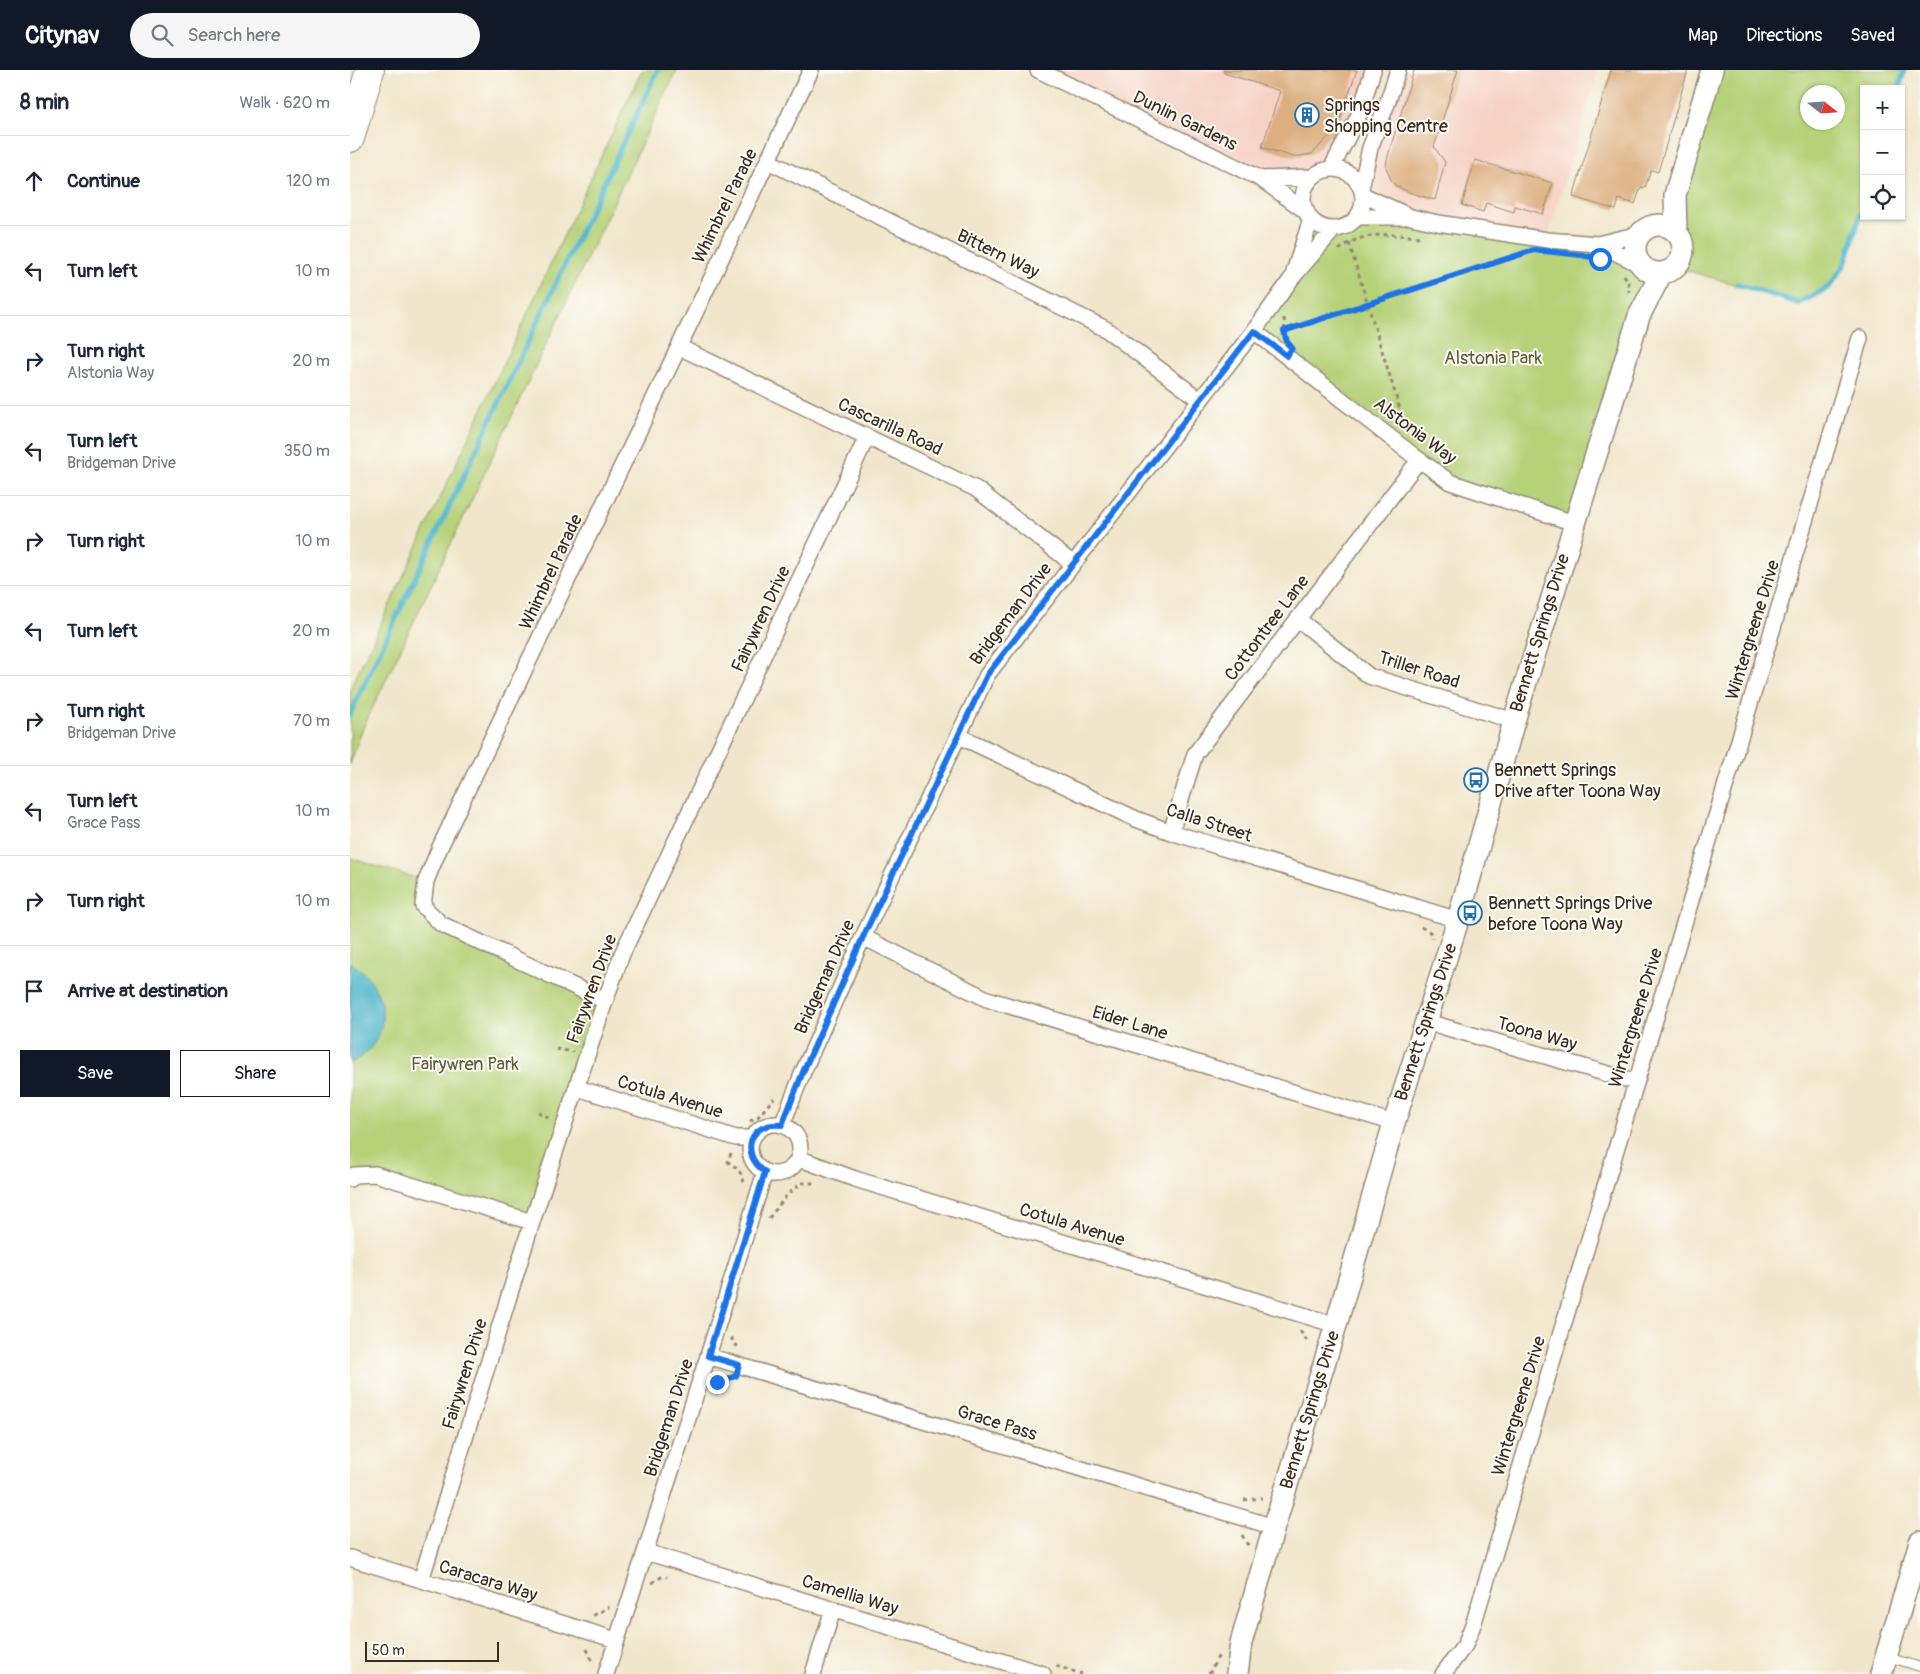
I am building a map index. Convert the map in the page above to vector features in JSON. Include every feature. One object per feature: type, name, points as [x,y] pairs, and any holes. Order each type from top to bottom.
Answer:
[{"type":"highway","points":[[350,138],[370,70]]},
{"type":"street","name":"Whimbrel Parade","points":[[605,1001],[441,924],[423,906],[426,881],[440,847],[811,70]]},
{"type":"street","name":"Dunlin Gardens","points":[[1038,70],[1261,179],[1309,216]]},
{"type":"street","points":[[1331,169],[1359,115],[1373,70]]},
{"type":"street","points":[[1398,70],[1370,148],[1362,192],[1361,210],[1357,217],[1344,227],[1334,229],[1325,227],[1309,216],[1304,204],[1304,194],[1307,185],[1313,177],[1321,171],[1341,170],[1350,173],[1357,180],[1362,192],[1411,217]]},
{"type":"street","points":[[1598,244],[1642,270],[1675,267],[1680,261],[1683,245],[1676,231],[1674,194],[1712,70]]},
{"type":"street","name":"Bittern Way","points":[[768,161],[1106,329],[1200,400]]},
{"type":"street","name":"Dunlin Gardens","points":[[1261,179],[1313,177]]},
{"type":"street","points":[[1642,270],[1635,257],[1634,249],[1646,229],[1674,194]]},
{"type":"street","name":"Bridgeman Drive","points":[[1292,278],[1309,216]]},
{"type":"street","points":[[1357,217],[1411,217],[1547,240],[1598,244],[1661,224],[1676,231]]},
{"type":"street","name":"Bridgeman Drive","points":[[782,1125],[803,1072],[863,937],[987,675],[1072,563],[1254,331],[1292,278],[1334,229]]},
{"type":"street","name":"Bennett Springs Drive","points":[[1237,1674],[1242,1643],[1274,1527],[1336,1325],[1394,1123],[1458,920],[1514,721],[1639,316],[1642,270]]},
{"type":"street","name":"Alstonia Way","points":[[1254,331],[1450,482],[1574,523]]},
{"type":"street","name":"Wintergreene Drive","points":[[1443,1674],[1465,1645],[1474,1622],[1860,338]]},
{"type":"street","name":"Cascarilla Road","points":[[679,347],[976,489],[1072,563]]},
{"type":"street","name":"Fairywren Drive","points":[[421,1580],[532,1222],[622,954],[867,437]]},
{"type":"street","name":"Cottontree Lane","points":[[1171,832],[1195,754],[1417,458]]},
{"type":"street","name":"Triller Road","points":[[1298,619],[1370,676],[1514,721]]},
{"type":"street","name":"Calla Street","points":[[959,736],[1136,819],[1171,832],[1458,920]]},
{"type":"street","name":"Eider Lane","points":[[863,937],[987,999],[1394,1123]]},
{"type":"street","name":"Toona Way","points":[[1427,1022],[1636,1082]]},
{"type":"street","name":"Cotula Avenue","points":[[578,1088],[736,1138],[752,1138]]},
{"type":"street","points":[[782,1125],[790,1129],[799,1142],[798,1158],[788,1170],[773,1174],[765,1172],[751,1158],[750,1147],[752,1138],[758,1130],[765,1126],[782,1125]]},
{"type":"street","name":"Cotula Avenue","points":[[798,1158],[854,1179],[1336,1325]]},
{"type":"street","name":"Bridgeman Drive","points":[[606,1674],[765,1172]]},
{"type":"street","points":[[350,1179],[354,1175],[375,1174],[532,1222]]},
{"type":"street","name":"Grace Pass","points":[[708,1356],[1274,1527]]},
{"type":"street","points":[[1884,1665],[1920,1542]]},
{"type":"street","name":"Camellia Way","points":[[646,1552],[833,1609],[1018,1670],[1048,1670]]},
{"type":"street","name":"Caracara Way","points":[[350,1558],[616,1640]]},
{"type":"street","points":[[813,1674],[833,1609]]},
{"type":"street","name":"Bennett Springs Drive","points":[[1223,1674],[1242,1643]]},
{"type":"lane","points":[[1884,1665],[1920,1667]]},
{"type":"path","points":[[1334,254],[1349,243],[1366,237],[1405,236],[1425,238]]},
{"type":"path","points":[[1349,243],[1417,458]]},
{"type":"path","points":[[1284,331],[1524,253]]},
{"type":"path","points":[[1629,296],[1628,282],[1642,270]]},
{"type":"path","points":[[1285,315],[1283,321],[1284,331],[1287,342],[1292,348],[1287,356]]},
{"type":"path","points":[[749,1121],[757,1118],[778,1093]]},
{"type":"path","points":[[767,1222],[787,1195],[802,1183],[817,1183]]},
{"type":"path","points":[[1296,1326],[1311,1345]]},
{"type":"path","points":[[731,1332],[732,1341],[743,1353],[739,1365]]},
{"type":"path","points":[[1236,1515],[1241,1500],[1262,1499],[1266,1494]]},
{"type":"path","points":[[649,1588],[663,1576],[674,1577],[678,1562]]},
{"type":"path","points":[[1048,1670],[1082,1674]]},
{"type":"shaded area","name":"Springs Shopping Centre","points":[[1038,70],[1373,70],[1331,169],[1321,171],[1313,177],[1261,179]]},
{"type":"shaded area","name":"Springs Shopping Centre","points":[[1398,70],[1598,70],[1547,240],[1443,225],[1363,195]]},
{"type":"green space","points":[[642,70],[677,70],[362,730],[350,765],[350,689]]},
{"type":"green space","points":[[1712,70],[1904,70],[1900,85],[1860,85],[1860,216],[1845,264],[1829,287],[1799,303],[1675,267],[1682,254],[1681,240],[1676,231]]},
{"type":"green space","name":"Alstonia Park","points":[[1357,217],[1598,244],[1639,264],[1645,270],[1639,316],[1574,523],[1450,482],[1254,331],[1334,229],[1344,227]]},
{"type":"green space","name":"Fairywren Park","points":[[350,858],[426,881],[423,906],[441,924],[605,1001],[532,1222],[375,1174],[350,1179]]},
{"type":"water","points":[[350,962],[368,977],[376,989],[382,1013],[382,1025],[378,1037],[371,1047],[362,1056],[350,1063]]},
{"type":"building","name":"Springs Shopping Centre","points":[[1224,70],[1357,70],[1338,125],[1312,154],[1293,157],[1262,147],[1280,91],[1224,73]]},
{"type":"building","points":[[1414,70],[1458,70],[1434,147],[1445,162],[1435,200],[1411,193],[1396,186],[1391,180],[1386,167]]},
{"type":"building","points":[[1611,70],[1688,70],[1658,172],[1651,170],[1645,188],[1641,187],[1635,204],[1619,199],[1616,210],[1573,197]]},
{"type":"building","points":[[1475,160],[1553,183],[1543,214],[1515,206],[1514,212],[1486,203],[1483,212],[1462,205]]},
{"type":"waterway","points":[[350,714],[658,70]]},
{"type":"waterway","points":[[1900,85],[1904,70]]},
{"type":"waterway","points":[[1737,284],[1799,303],[1829,287],[1845,264],[1860,216]]},
{"type":"place","name":"Springs Shopping Centre","points":[[1307,115]]},
{"type":"place","name":"Bennett Springs Drive after Toona Way","points":[[1476,780]]},
{"type":"place","name":"Bennett Springs Drive before Toona Way","points":[[1470,913]]},
{"type":"route","points":[[717,1382],[736,1376],[739,1365],[708,1356],[765,1172],[751,1158],[750,1147],[752,1138],[758,1130],[765,1126],[782,1125],[803,1072],[863,937],[987,675],[1072,563],[1254,331],[1287,356],[1292,348],[1287,342],[1284,331],[1534,250],[1582,255],[1600,259]]}]
